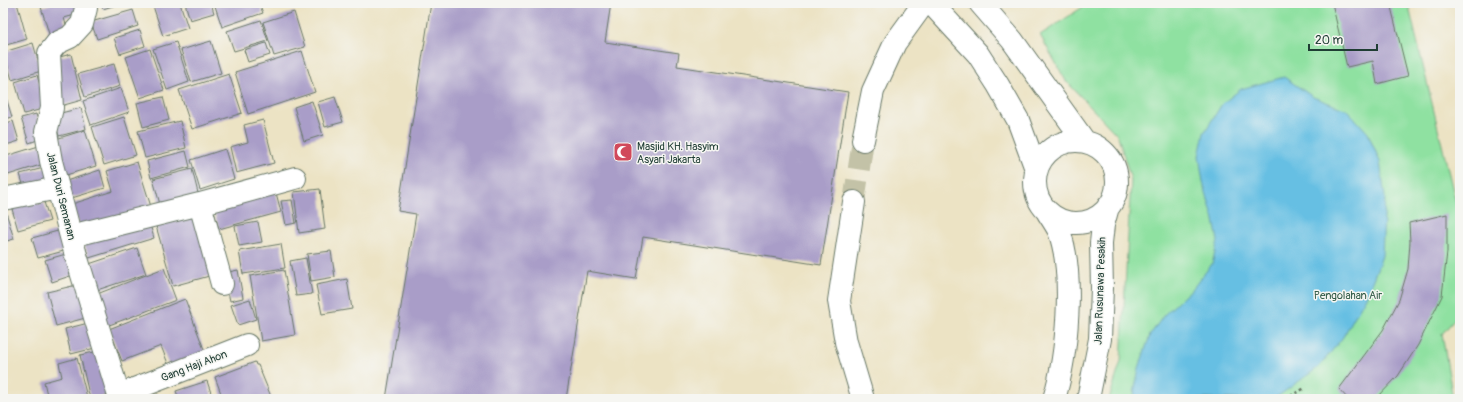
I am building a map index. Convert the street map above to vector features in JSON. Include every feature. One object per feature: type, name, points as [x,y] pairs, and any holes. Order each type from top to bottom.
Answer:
[{"type":"street","name":"Jalan Duri Semanan","points":[[86,3],[82,24],[70,36],[57,43],[49,53],[52,108],[46,132],[51,161],[71,236],[120,397]]},
{"type":"street","points":[[863,140],[873,91],[895,43],[924,3]]},
{"type":"street","points":[[931,3],[978,54],[998,85],[1018,120],[1036,169]]},
{"type":"street","points":[[980,3],[1012,40],[1086,142]]},
{"type":"street","points":[[1048,213],[1059,220],[1073,223],[1086,221],[1098,216],[1108,207],[1117,189],[1117,178],[1115,168],[1104,152],[1095,145],[1086,142],[1068,141],[1060,144],[1045,154],[1036,169],[1034,178],[1035,188],[1042,205],[1058,230],[1063,246],[1067,277],[1066,337],[1054,399]]},
{"type":"street","points":[[71,236],[200,204],[295,178]]},
{"type":"street","points":[[3,199],[58,188]]},
{"type":"street","points":[[854,202],[839,301],[846,342],[863,399]]},
{"type":"street","points":[[200,204],[222,284]]},
{"type":"street","name":"Jalan Rusunawa Pesakih","points":[[1088,399],[1100,339],[1102,288],[1101,243],[1103,225],[1108,207]]},
{"type":"street","name":"Gang Haji Ahon","points":[[120,397],[247,345]]},
{"type":"path","points":[[1285,399],[1305,388]]},
{"type":"green space","name":"Pengolahan Air","points":[[1089,3],[1408,3],[1460,220],[1460,313],[1442,334],[1453,399],[1109,399],[1121,361],[1131,180],[1118,136],[1066,81],[1040,35]]},
{"type":"water","points":[[1284,77],[1313,97],[1347,110],[1368,133],[1380,162],[1385,197],[1382,256],[1367,295],[1343,337],[1319,367],[1274,399],[1136,399],[1134,393],[1139,368],[1150,335],[1164,315],[1193,288],[1212,264],[1218,241],[1214,220],[1203,182],[1199,156],[1204,133],[1222,104],[1241,89]]},
{"type":"building","points":[[3,3],[17,3],[27,39],[3,46]]},
{"type":"building","points":[[51,3],[79,3],[82,13],[64,18],[67,28],[49,34],[41,7]]},
{"type":"building","points":[[101,3],[122,3],[103,9]]},
{"type":"building","points":[[152,3],[180,3],[188,28],[163,36]]},
{"type":"building","points":[[185,3],[211,3],[214,13],[190,20]]},
{"type":"building","points":[[214,3],[259,3],[263,13],[222,27]]},
{"type":"building","name":"Masjid KH. Hasyim Asyari Jakarta","points":[[431,3],[611,3],[605,42],[679,53],[677,66],[848,92],[821,265],[643,237],[636,279],[587,271],[566,399],[386,399],[416,214],[398,211]]},
{"type":"building","points":[[1332,3],[1390,3],[1408,76],[1377,84],[1373,61],[1347,67]]},
{"type":"building","points":[[133,10],[138,26],[97,39],[91,22]]},
{"type":"building","points":[[294,12],[305,47],[274,56],[263,22]]},
{"type":"building","points":[[261,20],[268,41],[234,51],[227,31]]},
{"type":"building","points":[[140,30],[145,46],[120,54],[114,38]]},
{"type":"building","points":[[211,41],[221,73],[191,82],[181,50]]},
{"type":"building","points":[[176,42],[189,82],[167,90],[153,49]]},
{"type":"building","points":[[33,43],[41,71],[12,80],[4,52]]},
{"type":"building","points":[[266,43],[270,55],[248,62],[244,50]]},
{"type":"building","points":[[150,49],[164,90],[140,98],[126,57]]},
{"type":"building","points":[[302,51],[315,92],[248,114],[235,72]]},
{"type":"building","points":[[71,54],[82,100],[57,107],[56,58]]},
{"type":"building","points":[[114,64],[120,86],[85,97],[78,74]]},
{"type":"building","points":[[229,74],[242,113],[192,129],[179,90]]},
{"type":"building","points":[[37,75],[46,108],[24,114],[15,82]]},
{"type":"building","points":[[3,76],[8,90],[4,91],[12,117],[3,120]]},
{"type":"building","points":[[121,88],[129,112],[91,125],[83,101]]},
{"type":"building","points":[[163,97],[169,120],[143,127],[137,103]]},
{"type":"building","points":[[335,97],[343,122],[325,127],[318,102]]},
{"type":"building","points":[[312,101],[323,135],[304,141],[294,107]]},
{"type":"building","points":[[81,108],[86,129],[59,136],[53,115]]},
{"type":"building","points":[[36,114],[43,138],[29,143],[21,118]]},
{"type":"building","points":[[124,117],[136,155],[104,165],[92,127]]},
{"type":"building","points":[[263,120],[274,163],[236,173],[230,147],[248,142],[244,125]]},
{"type":"building","points":[[13,121],[19,141],[3,146],[3,124]]},
{"type":"building","points":[[180,121],[186,148],[145,158],[138,131]]},
{"type":"building","points":[[85,130],[96,166],[66,175],[56,139]]},
{"type":"building","points":[[42,145],[47,163],[8,175],[3,157]]},
{"type":"building","points":[[225,149],[234,179],[200,190],[191,160]]},
{"type":"building","points":[[186,151],[190,167],[151,178],[147,161]]},
{"type":"building","points":[[137,162],[152,210],[80,231],[72,204],[113,191],[107,171]]},
{"type":"building","points":[[48,167],[53,186],[26,194],[20,174]]},
{"type":"building","points":[[192,169],[199,197],[161,208],[153,179]]},
{"type":"building","points":[[100,170],[105,188],[65,200],[60,183]]},
{"type":"building","points":[[274,185],[281,212],[219,229],[211,202]]},
{"type":"building","points":[[320,189],[325,229],[299,233],[294,192]]},
{"type":"building","points":[[35,195],[38,204],[44,202],[50,221],[18,230],[10,202]]},
{"type":"building","points":[[292,200],[296,223],[286,225],[281,201]]},
{"type":"building","points":[[3,202],[14,239],[3,242]]},
{"type":"building","points":[[1447,214],[1447,252],[1442,296],[1418,345],[1398,376],[1376,399],[1348,399],[1339,389],[1383,330],[1399,300],[1408,269],[1410,242],[1409,223]]},
{"type":"building","points":[[196,215],[213,275],[173,286],[156,226]]},
{"type":"building","points":[[148,218],[154,238],[89,258],[82,237]]},
{"type":"building","points":[[258,222],[262,242],[239,246],[235,226]]},
{"type":"building","points":[[65,229],[71,249],[38,258],[32,238]]},
{"type":"building","points":[[281,244],[285,268],[243,274],[239,251]]},
{"type":"building","points":[[137,248],[146,274],[94,291],[86,265]]},
{"type":"building","points":[[331,251],[335,277],[311,281],[307,254]]},
{"type":"building","points":[[73,252],[79,273],[52,282],[45,260]]},
{"type":"building","points":[[306,258],[312,294],[296,296],[290,261]]},
{"type":"building","points":[[164,268],[176,300],[104,327],[92,296]]},
{"type":"building","points":[[238,270],[243,298],[230,301],[224,273]]},
{"type":"building","points":[[284,270],[295,335],[261,341],[250,276]]},
{"type":"building","points":[[347,279],[352,309],[322,314],[316,285]]},
{"type":"building","points":[[81,284],[89,317],[56,326],[47,292]]},
{"type":"building","points":[[185,299],[205,352],[169,366],[161,346],[122,361],[109,329]]},
{"type":"building","points":[[250,299],[256,319],[238,325],[231,305]]},
{"type":"building","points":[[96,321],[103,346],[71,354],[65,329]]},
{"type":"building","points":[[99,351],[109,395],[90,399],[80,355]]},
{"type":"building","points":[[77,358],[87,397],[78,399],[48,399],[44,382],[62,377],[59,363]]},
{"type":"building","points":[[255,362],[256,365],[258,365],[272,399],[239,399],[237,396],[229,399],[223,399],[215,377]]},
{"type":"building","points":[[207,381],[213,399],[179,399],[176,391]]},
{"type":"building","points":[[158,394],[160,399],[144,399]]},
{"type":"tunnel","points":[[854,202],[863,140]]},
{"type":"place","name":"Masjid KH. Hasyim Asyari Jakarta","points":[[623,152]]}]
